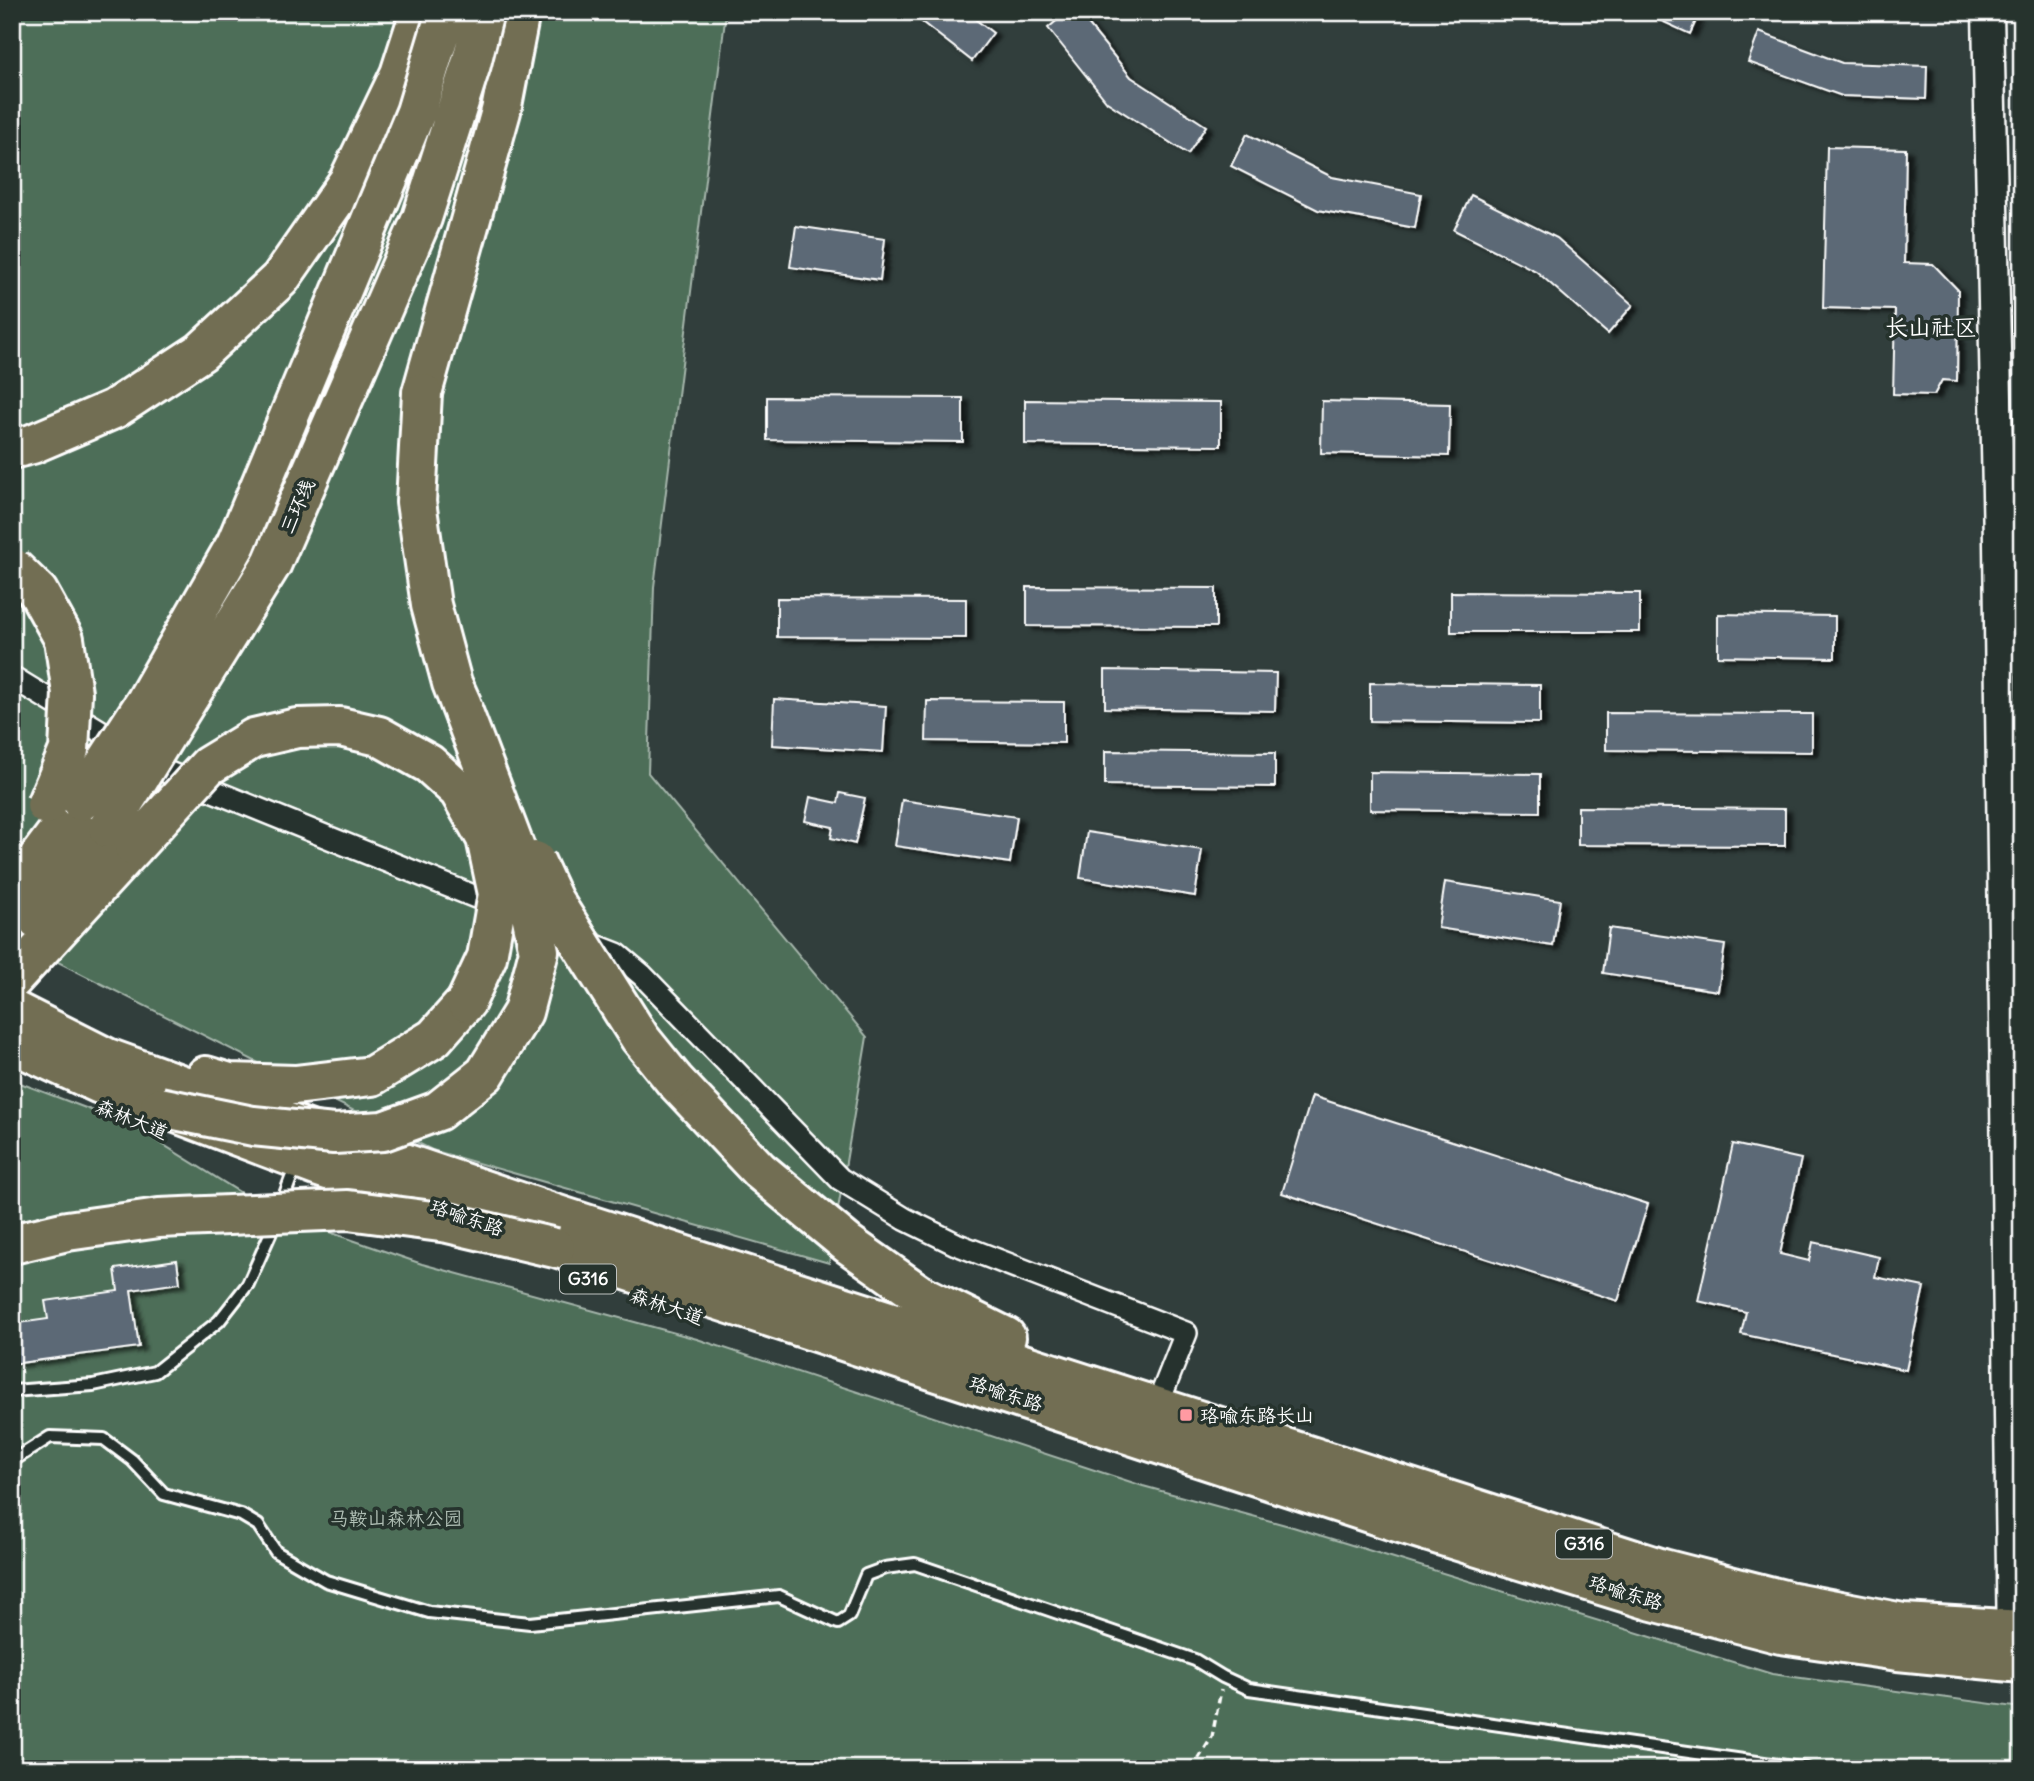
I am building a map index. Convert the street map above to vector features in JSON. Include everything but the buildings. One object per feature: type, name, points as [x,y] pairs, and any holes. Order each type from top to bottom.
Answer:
[{"type":"highway","points":[[12,449],[32,444],[114,409],[201,352],[280,279],[348,182],[400,74],[419,12]]},
{"type":"highway","points":[[12,892],[81,801],[146,701],[236,544],[416,112],[446,12]]},
{"type":"highway","name":"三环线","points":[[12,951],[108,828],[272,563],[422,218],[471,64],[484,12]]},
{"type":"highway","points":[[160,1107],[253,1126],[334,1134],[383,1131],[438,1111],[485,1074],[523,1012],[539,951],[519,859],[452,683],[431,605],[416,502],[422,393],[501,111],[520,12]]},
{"type":"highway","points":[[12,567],[38,592],[64,639],[72,693],[69,750],[46,805],[12,855]]},
{"type":"highway","points":[[452,683],[553,900],[640,1038],[674,1080],[759,1170],[848,1244],[919,1294],[1157,1406]]},
{"type":"highway","points":[[12,980],[208,766],[254,738],[297,728],[340,727],[379,736],[429,764],[459,791],[486,838],[498,894],[487,957],[466,1002],[434,1038],[372,1076],[295,1085],[229,1083],[66,1037]]},
{"type":"highway","name":"G316","points":[[12,1010],[107,1058],[327,1137],[561,1216],[1157,1406]]},
{"type":"highway","name":"珞喻东路","points":[[12,1044],[100,1084],[319,1167],[555,1248],[1394,1521],[1653,1601],[1781,1634],[1898,1651],[2017,1646]]},
{"type":"highway","name":"森林大道","points":[[12,1066],[77,1097],[247,1164],[748,1333],[1070,1434],[1176,1449]]},
{"type":"highway","points":[[12,1244],[67,1231],[159,1218],[348,1210],[448,1223],[555,1248]]},
{"type":"highway","name":"珞喻东路","points":[[1157,1406],[1676,1572],[1788,1601],[2017,1646]]},
{"type":"main road","points":[[1988,12],[2011,554],[2017,1646]]},
{"type":"street","points":[[12,677],[169,773],[617,954],[642,975],[840,1179],[905,1219],[956,1244],[1186,1333],[1157,1406]]},
{"type":"lane","points":[[12,1391],[93,1385],[155,1371],[219,1321],[248,1284],[270,1236],[291,1178]]},
{"type":"lane","points":[[12,1461],[50,1437],[104,1438],[132,1460],[164,1494],[241,1515],[258,1525],[276,1552],[326,1581],[429,1612],[530,1623],[779,1596],[838,1623],[849,1616],[866,1575],[885,1568],[915,1564],[1195,1660],[1248,1689],[1807,1769]]},
{"type":"path","points":[[1192,1769],[1212,1737],[1223,1677]]},
{"type":"green space","points":[[12,12],[726,12],[654,587],[648,773],[867,1037],[829,1263],[432,1150],[12,939]]},
{"type":"green space","name":"马鞍山森林公园","points":[[12,1080],[133,1126],[299,1229],[303,1223],[422,1264],[697,1339],[1143,1486],[1293,1527],[1772,1674],[2022,1708],[2022,1769],[12,1769]]},
{"type":"place","name":"珞喻东路长山","points":[[1186,1415]]},
{"type":"district","name":"长山社区","points":[[1931,327]]}]
